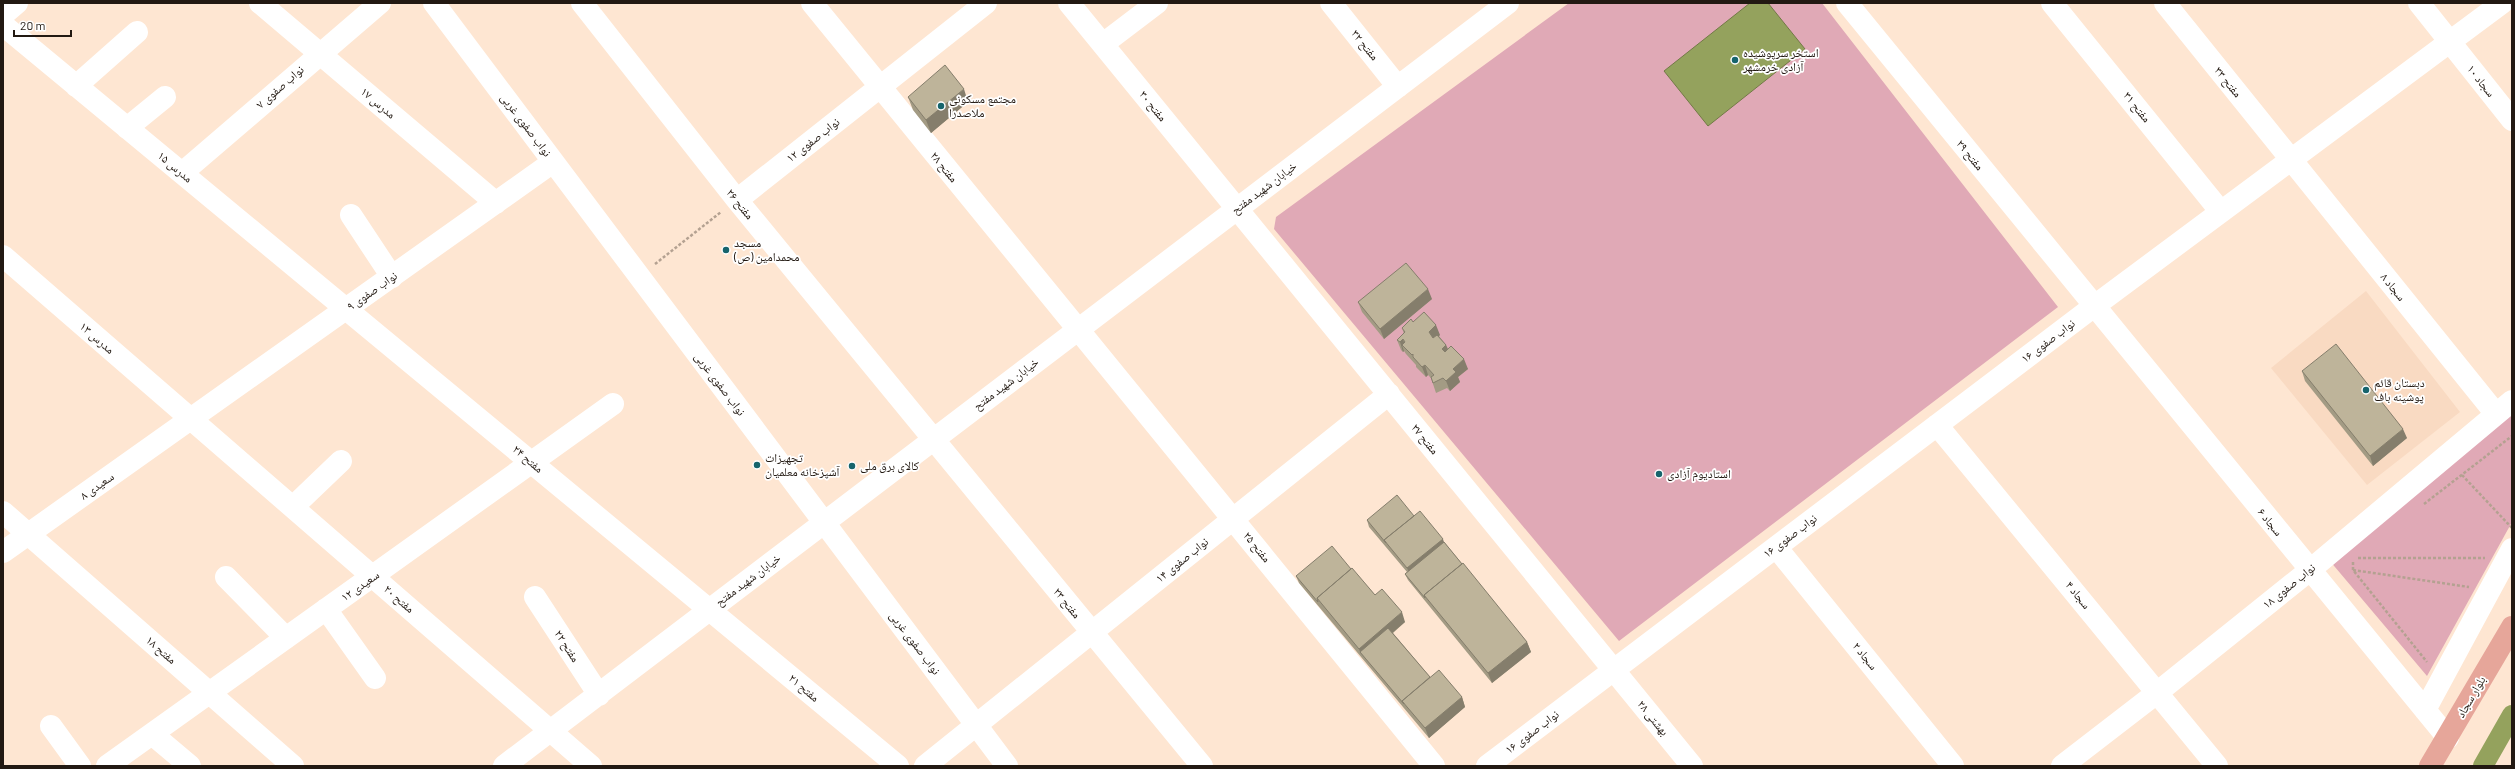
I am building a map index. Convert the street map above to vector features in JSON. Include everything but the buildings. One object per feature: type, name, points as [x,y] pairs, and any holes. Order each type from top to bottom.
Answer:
[{"type":"main road","name":"بلوار سجاد","points":[[2430,766],[2448,738],[2512,627]]},
{"type":"street","points":[[3,15],[17,3]]},
{"type":"street","name":"مدرس ۱۷","points":[[260,3],[496,203]]},
{"type":"street","name":"نواب صفوی ۷","points":[[182,173],[380,3]]},
{"type":"street","name":"مفتح ۲۶","points":[[582,3],[737,200],[933,440]]},
{"type":"street","name":"مفتح ۲۸","points":[[812,3],[1078,329]]},
{"type":"street","name":"نواب صفوی ۱۲","points":[[737,200],[986,3]]},
{"type":"street","name":"مفتح ۳۰","points":[[1069,3],[1238,208]]},
{"type":"street","points":[[1103,44],[1158,3]]},
{"type":"street","name":"مفتح ۳۲","points":[[1331,3],[1398,87]]},
{"type":"street","name":"خیابان شهید مفتح","points":[[504,766],[1508,3]]},
{"type":"street","name":"مفتح ۲۹","points":[[1847,3],[2093,307]]},
{"type":"street","name":"مفتح ۳۱","points":[[2052,3],[2221,212]]},
{"type":"street","name":"مفتح ۳۳","points":[[2165,3],[2291,160]]},
{"type":"street","name":"سجاد ۱۰","points":[[2419,3],[2512,120]]},
{"type":"street","name":"نواب صفوی ۱۶","points":[[1487,766],[2093,307],[2502,3]]},
{"type":"street","name":"نواب صفوی غربی","points":[[437,4],[553,162],[1007,766]]},
{"type":"street","name":"مدرس ۱۵","points":[[3,25],[346,309]]},
{"type":"street","points":[[76,86],[136,32]]},
{"type":"street","points":[[127,128],[165,97]]},
{"type":"street","name":"سجاد ۸","points":[[2291,160],[2504,408]]},
{"type":"street","name":"نواب صفوی ۹","points":[[192,420],[553,162]]},
{"type":"street","name":"مفتح ۲۷","points":[[1238,208],[1613,670]]},
{"type":"street","points":[[351,215],[392,276]]},
{"type":"street","name":"مدرس ۱۳","points":[[3,256],[192,420]]},
{"type":"street","name":"سجاد ۶","points":[[2093,307],[2448,738]]},
{"type":"street","name":"مفتح ۲۴","points":[[346,309],[709,610]]},
{"type":"street","name":"مفتح ۲۵","points":[[1078,329],[1234,518],[1434,766]]},
{"type":"street","name":"نواب صفوی ۱۴","points":[[925,766],[1389,394]]},
{"type":"street","name":"سعیدی ۱۲","points":[[107,766],[613,404]]},
{"type":"street","name":"نواب صفوی ۱۸","points":[[2062,766],[2158,692],[2310,570],[2444,456],[2504,408]]},
{"type":"street","name":"مفتح ۲۰","points":[[192,420],[591,766]]},
{"type":"street","name":"سعیدی ۸","points":[[3,552],[192,420]]},
{"type":"street","name":"سجاد ۴","points":[[1937,425],[2218,766]]},
{"type":"street","name":"مفتح ۲۳","points":[[933,440],[1202,766]]},
{"type":"street","points":[[293,507],[341,461]]},
{"type":"street","name":"مفتح ۱۸","points":[[3,512],[294,766]]},
{"type":"street","name":"سجاد ۲","points":[[1776,547],[1953,766]]},
{"type":"street","points":[[2425,710],[2510,553]]},
{"type":"street","points":[[226,577],[286,638]]},
{"type":"street","name":"مفتح ۲۲","points":[[535,597],[599,695]]},
{"type":"street","points":[[326,609],[375,678]]},
{"type":"street","name":"مفتح ۲۱","points":[[709,610],[898,766]]},
{"type":"street","name":"بهشتی ۲۸","points":[[1613,670],[1692,766]]},
{"type":"street","points":[[51,726],[80,766]]},
{"type":"street","points":[[152,734],[189,766]]},
{"type":"path","points":[[639,276],[737,200]]},
{"type":"path","points":[[2420,507],[2512,436]]},
{"type":"path","points":[[2444,456],[2512,529]]},
{"type":"path","points":[[2353,558],[2359,553]]},
{"type":"path","points":[[2353,558],[2510,553]]},
{"type":"path","points":[[2353,558],[2353,570],[2441,680]]},
{"type":"path","points":[[2353,570],[2490,590]]},
{"type":"shaded area","name":"استادیوم آزادی","points":[[1569,3],[1822,3],[2058,307],[1619,641],[1274,229],[1276,217]]},
{"type":"shaded area","name":"استخر سرپوشیده آزادی خرمشهر","points":[[1750,3],[1768,3],[1805,49],[1708,126],[1664,71]]},
{"type":"shaded area","name":"دبستان قائم پوشینه باف","points":[[2366,291],[2460,412],[2367,485],[2271,368]]},
{"type":"shaded area","points":[[2512,406],[2512,522],[2427,676],[2324,554]]},
{"type":"waterway","points":[[2483,766],[2512,715]]},
{"type":"place","name":"استخر سرپوشیده آزادی خرمشهر","points":[[1735,60]]},
{"type":"place","name":"مجتمع مسکونی ملاصدرا","points":[[941,106]]},
{"type":"place","name":"مسجد محمدامین (ص)","points":[[726,250]]},
{"type":"place","name":"دبستان قائم پوشینه باف","points":[[2366,390]]},
{"type":"place","name":"تجهيزات آشپزخانه معلمیان","points":[[757,465]]},
{"type":"place","name":"کالای برق ملی","points":[[852,466]]},
{"type":"place","name":"استادیوم آزادی","points":[[1659,474]]}]
